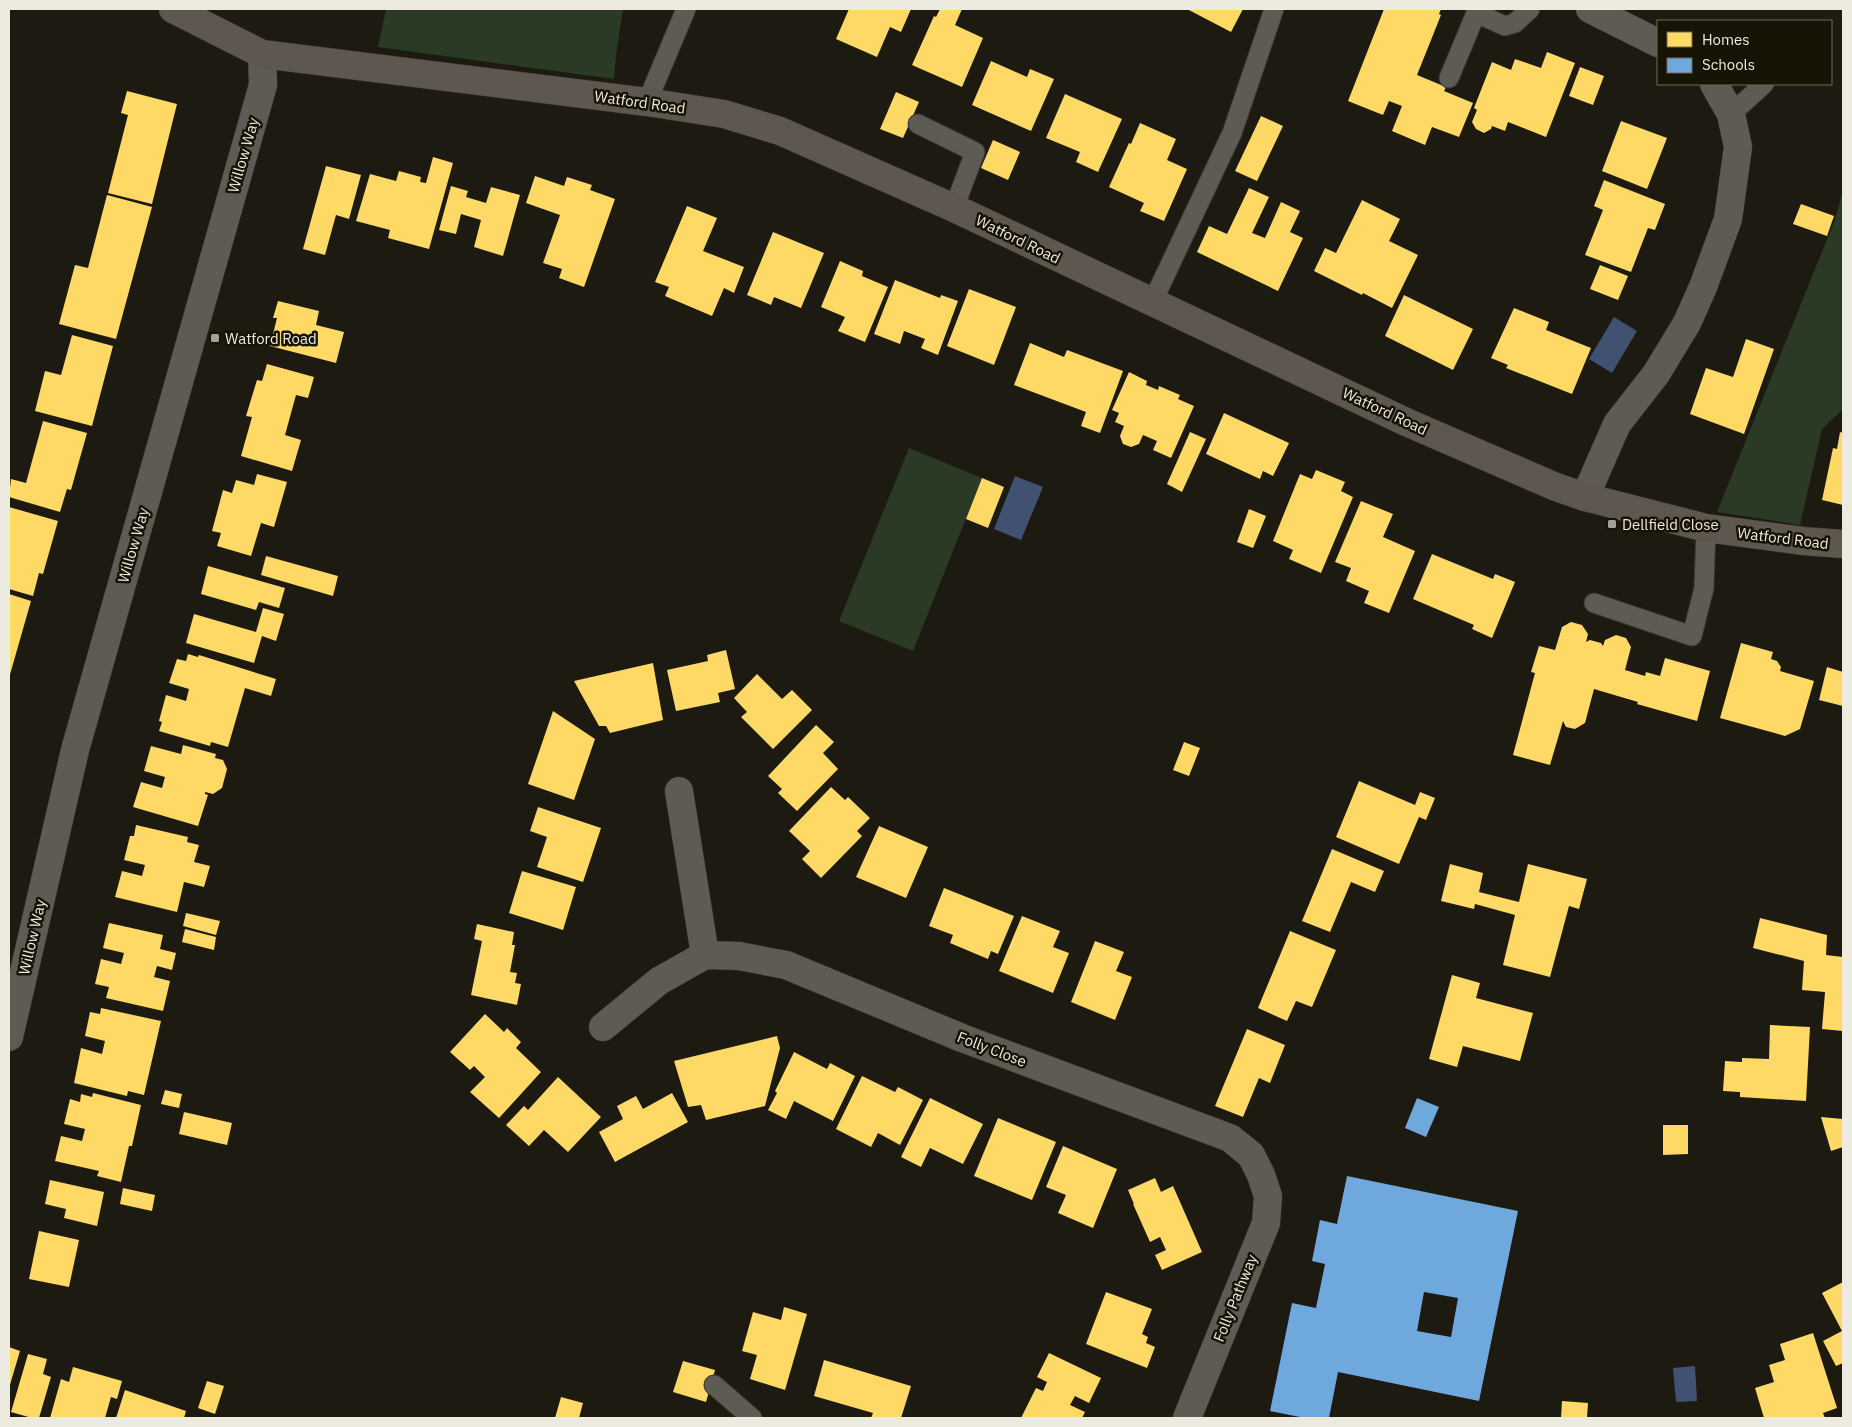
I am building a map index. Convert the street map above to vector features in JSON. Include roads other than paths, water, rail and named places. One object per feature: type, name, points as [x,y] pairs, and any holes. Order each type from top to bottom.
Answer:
[{"type":"main road","name":"Watford Road","points":[[173,9],[262,54],[647,102],[724,114],[780,131],[954,208],[1406,422],[1556,487],[1585,497],[1706,528],[1803,541],[1843,544]]},
{"type":"street","points":[[1590,9],[1657,42]]},
{"type":"street","name":"Willow Way","points":[[9,1037],[75,750],[263,85],[262,54]]},
{"type":"street","points":[[1585,497],[1618,424],[1656,374],[1687,323],[1703,287],[1728,219],[1738,147],[1731,114],[1715,85]]},
{"type":"street","points":[[603,1027],[659,981],[705,955],[679,791]]},
{"type":"street","name":"Folly Close","points":[[705,955],[739,956],[786,965],[962,1038],[1230,1138],[1251,1156],[1261,1175]]},
{"type":"street","name":"Folly Pathway","points":[[1186,1418],[1266,1223],[1268,1196],[1261,1175]]},
{"type":"lane","points":[[647,102],[686,9]]},
{"type":"lane","points":[[1152,303],[1232,133],[1274,9]]},
{"type":"lane","points":[[1449,78],[1476,13],[1505,26],[1515,23],[1530,9]]},
{"type":"lane","points":[[1731,114],[1763,85]]},
{"type":"lane","points":[[918,124],[976,152],[954,208]]},
{"type":"lane","points":[[1594,603],[1692,636],[1704,588],[1706,528]]},
{"type":"lane","points":[[714,1385],[752,1418]]},
{"type":"water","points":[[1614,317],[1637,331],[1612,373],[1589,359]]},
{"type":"water","points":[[1015,476],[1043,487],[1021,540],[994,529]]},
{"type":"water","points":[[1695,1366],[1697,1401],[1676,1402],[1673,1368]]},
{"type":"place","name":"Watford Road","points":[[215,338]]},
{"type":"place","name":"Dellfield Close","points":[[1612,524]]}]
